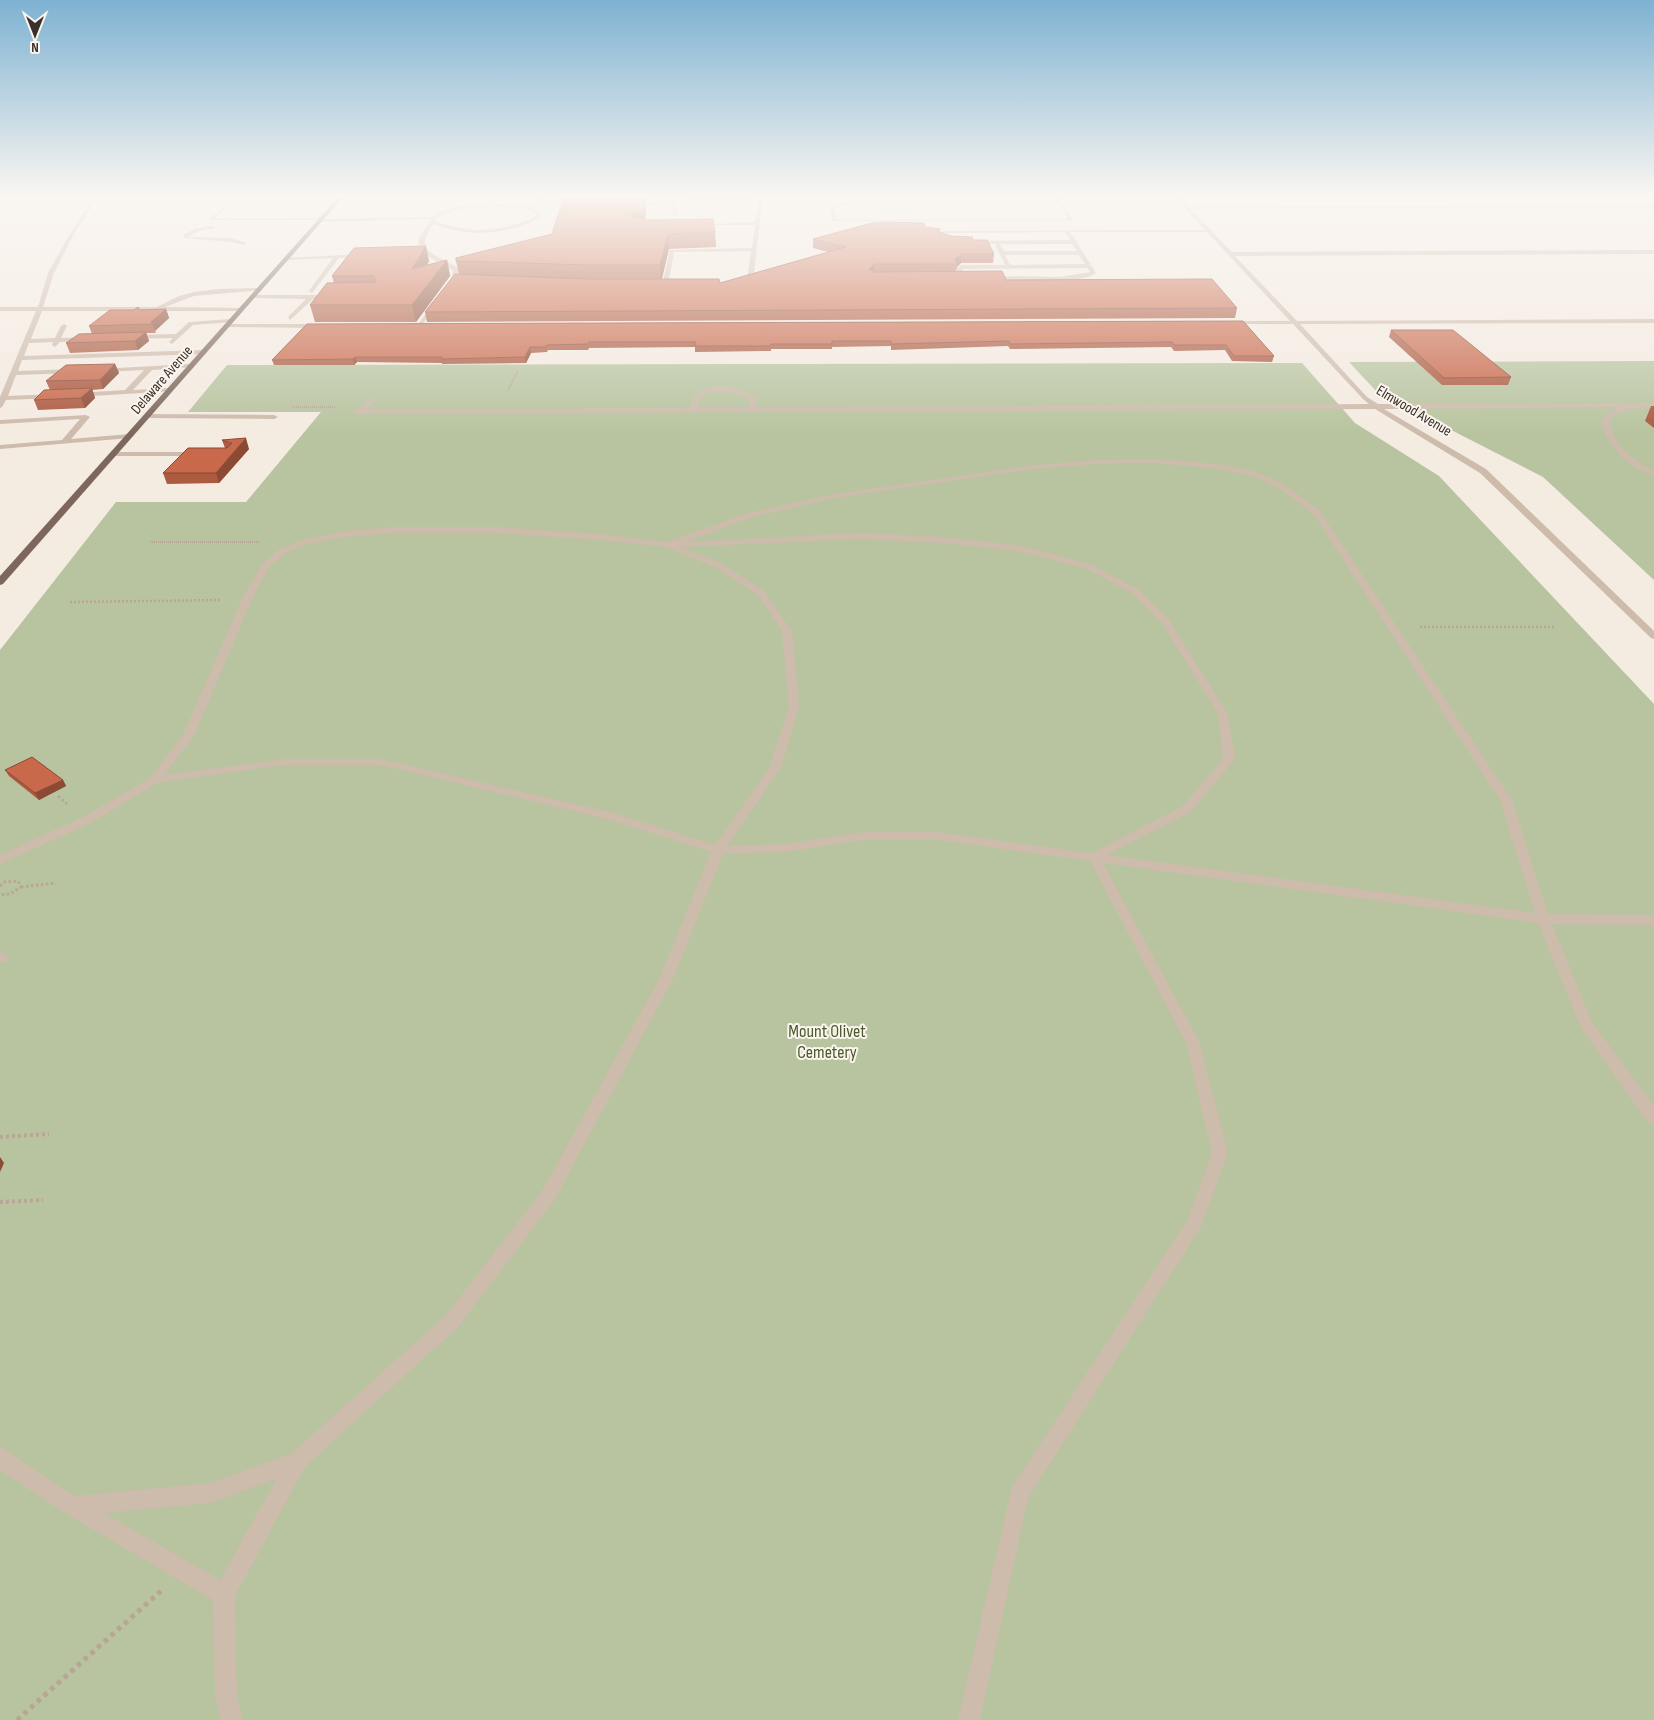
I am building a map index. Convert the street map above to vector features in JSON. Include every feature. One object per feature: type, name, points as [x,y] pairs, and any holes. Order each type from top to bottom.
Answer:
[{"type":"main road","name":"Delaware Avenue","points":[[0,582],[273,274]]},
{"type":"street","points":[[52,274],[40,309],[1,402],[171,390]]},
{"type":"street","points":[[290,318],[311,294],[324,274]]},
{"type":"street","points":[[419,325],[454,280],[456,274]]},
{"type":"street","points":[[665,285],[667,274]]},
{"type":"street","points":[[729,284],[750,280],[751,274]]},
{"type":"street","points":[[982,278],[1084,277],[1090,274]]},
{"type":"street","name":"Elmwood Avenue","points":[[1250,274],[1296,322],[1356,390],[1375,406],[1483,470],[1654,636]]},
{"type":"street","points":[[953,278],[972,278]]},
{"type":"street","points":[[454,280],[463,280]]},
{"type":"street","points":[[656,285],[673,285]]},
{"type":"street","points":[[158,309],[170,300],[186,295],[209,291],[259,290]]},
{"type":"street","points":[[252,298],[311,294],[339,297]]},
{"type":"street","points":[[0,309],[242,309]]},
{"type":"street","points":[[1226,323],[1654,321]]},
{"type":"street","points":[[162,353],[191,323],[333,326]]},
{"type":"street","points":[[410,325],[429,325]]},
{"type":"street","points":[[49,356],[64,326]]},
{"type":"street","points":[[122,338],[178,336]]},
{"type":"street","points":[[26,341],[94,338]]},
{"type":"street","points":[[19,358],[204,352]]},
{"type":"street","points":[[91,370],[191,366]]},
{"type":"street","points":[[127,392],[150,368]]},
{"type":"street","points":[[13,373],[81,370]]},
{"type":"street","points":[[693,410],[694,399],[699,394],[739,390],[753,398],[753,410]]},
{"type":"street","points":[[357,412],[374,400]]},
{"type":"street","points":[[1570,405],[1599,416],[1614,413],[1632,405]]},
{"type":"street","points":[[357,412],[1654,405]]},
{"type":"street","points":[[0,422],[86,416],[64,442]]},
{"type":"street","points":[[148,416],[274,416]]},
{"type":"street","points":[[1599,416],[1613,446],[1638,466],[1654,474]]},
{"type":"street","points":[[0,447],[130,436]]},
{"type":"street","points":[[115,454],[201,454]]},
{"type":"street","points":[[668,545],[751,515],[835,496],[997,472],[1095,462],[1156,461],[1219,467],[1262,477],[1292,493],[1316,513],[1506,800],[1543,918],[1586,1024],[1654,1118]]},
{"type":"street","points":[[0,860],[86,820],[154,780],[188,736],[247,600],[266,564],[284,550],[305,542],[346,534],[393,530],[499,530],[599,537],[668,545],[860,536],[952,541],[1024,549],[1090,567],[1135,591],[1165,620],[1223,714],[1229,759],[1186,809],[1094,857]]},
{"type":"street","points":[[232,1720],[226,1697],[224,1594],[298,1460],[452,1321],[548,1196],[666,979],[718,850],[776,768],[794,707],[787,631],[761,593],[718,565],[668,545]]},
{"type":"street","points":[[154,780],[284,762],[381,762],[614,817],[718,850],[783,848],[866,836],[937,836],[1543,918],[1654,920]]},
{"type":"street","points":[[969,1720],[1019,1494],[1195,1222],[1220,1152],[1193,1042],[1094,857]]},
{"type":"street","points":[[0,1456],[3,1460],[72,1506],[224,1594]]},
{"type":"street","points":[[72,1506],[211,1493],[298,1460]]},
{"type":"path","points":[[284,407],[341,407],[357,412]]},
{"type":"path","points":[[150,542],[305,542]]},
{"type":"path","points":[[70,602],[247,600]]},
{"type":"path","points":[[1392,627],[1554,627]]},
{"type":"path","points":[[0,886],[5,882],[18,881],[21,887]]},
{"type":"path","points":[[0,895],[10,894],[21,887],[56,883]]},
{"type":"path","points":[[0,1137],[49,1134]]},
{"type":"path","points":[[0,1202],[43,1200]]},
{"type":"path","points":[[17,1720],[184,1571]]},
{"type":"green space","points":[[1654,361],[1654,580],[1543,477],[1377,392],[1349,362]]},
{"type":"green space","name":"Mount Olivet Cemetery","points":[[1302,363],[1355,423],[1439,476],[1654,704],[1654,1720],[0,1720],[0,650],[116,502],[246,502],[321,412],[188,412],[227,365]]},
{"type":"building","points":[[333,274],[436,274],[412,305],[310,305],[327,283],[376,282],[373,276],[332,276]]},
{"type":"building","points":[[455,274],[589,279],[719,279],[720,283],[751,274],[1003,274],[1006,280],[1212,279],[1237,308],[425,312]]},
{"type":"building","points":[[138,307],[140,310],[166,309],[151,322],[152,324],[89,326],[110,310],[134,310]]},
{"type":"building","points":[[1243,321],[1274,356],[1234,356],[1226,345],[1175,345],[1172,342],[1010,344],[1009,341],[891,344],[891,341],[832,341],[832,344],[771,344],[771,346],[695,346],[696,342],[589,342],[588,344],[530,347],[525,357],[441,359],[442,357],[355,357],[353,359],[272,360],[307,324]]},
{"type":"building","points":[[1391,330],[1453,330],[1511,377],[1444,378]]},
{"type":"building","points":[[146,332],[135,341],[66,343],[79,334]]},
{"type":"building","points":[[115,364],[100,380],[46,381],[66,365]]},
{"type":"building","points":[[92,388],[81,398],[34,400],[44,390]]},
{"type":"building","points":[[246,438],[216,473],[163,473],[188,448],[227,448],[232,443],[222,440]]},
{"type":"building","points":[[32,757],[63,780],[35,793],[5,770]]}]
